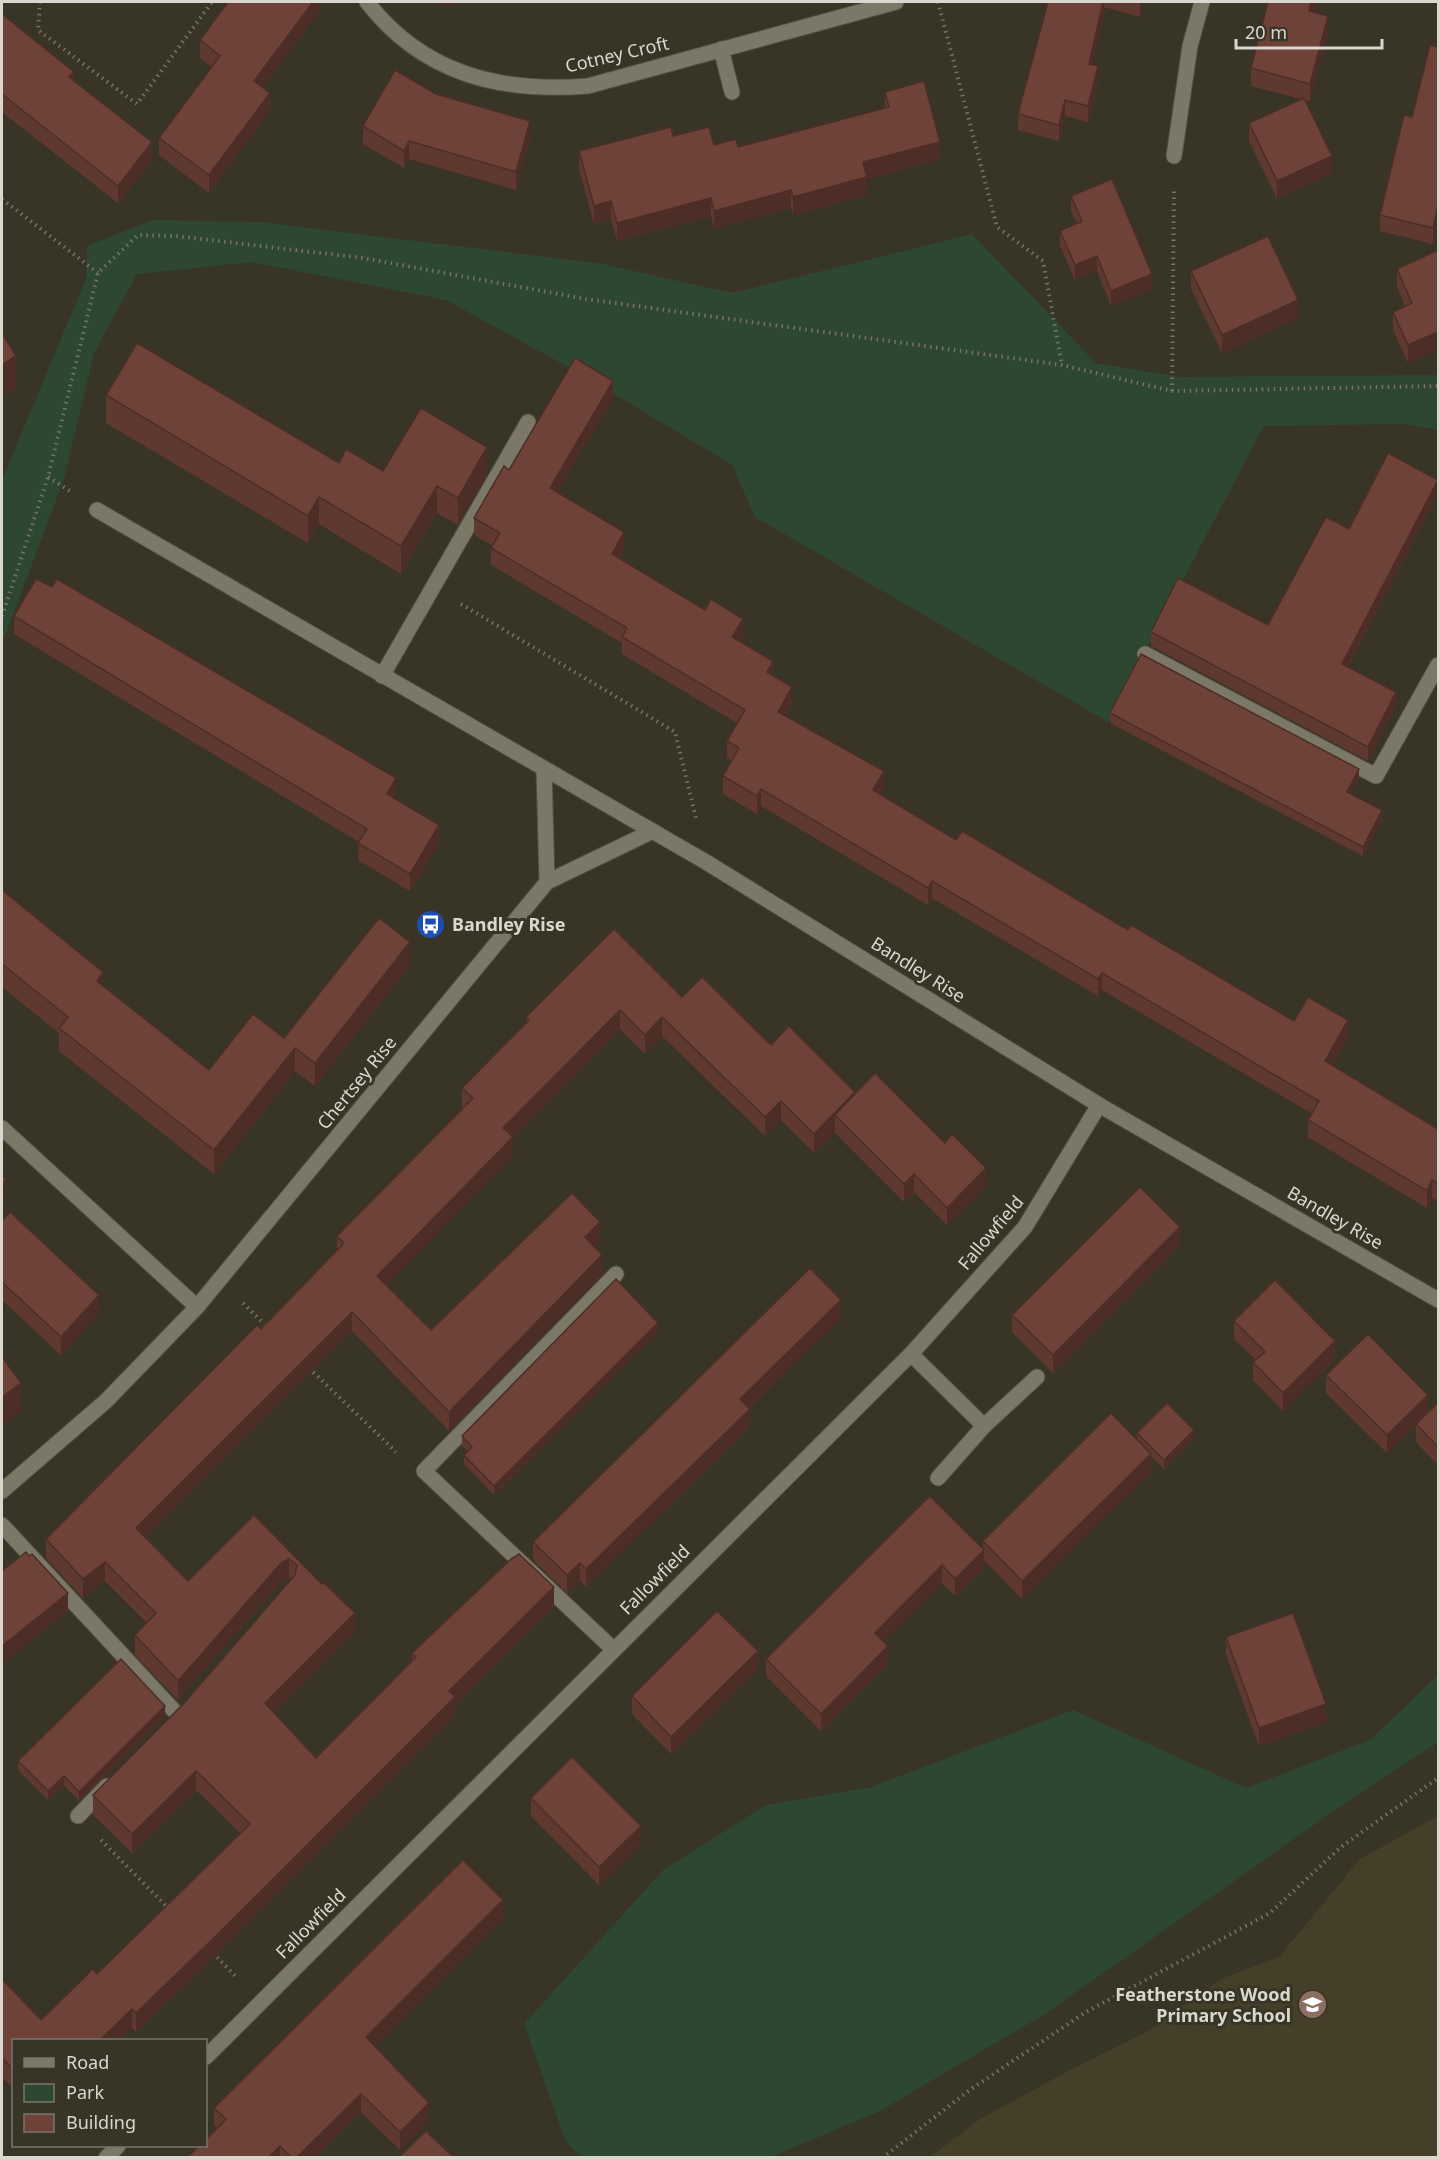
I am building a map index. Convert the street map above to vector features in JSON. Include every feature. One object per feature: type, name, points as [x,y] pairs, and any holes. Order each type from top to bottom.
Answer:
[{"type":"street","name":"Cotney Croft","points":[[367,2],[406,41],[439,63],[508,86],[555,88],[588,86],[896,2]]},
{"type":"street","points":[[1174,156],[1190,46],[1202,2]]},
{"type":"street","points":[[721,49],[732,92]]},
{"type":"street","points":[[382,676],[528,423]]},
{"type":"street","name":"Bandley Rise","points":[[97,510],[706,862],[1099,1105],[1438,1300]]},
{"type":"street","points":[[1145,654],[1376,776],[1438,665]]},
{"type":"street","points":[[543,769],[547,882]]},
{"type":"street","name":"Chertsey Rise","points":[[2,1491],[106,1401],[197,1307],[547,882],[653,831]]},
{"type":"street","name":"Fallowfield","points":[[207,2056],[910,1354],[1025,1227],[1099,1105]]},
{"type":"street","points":[[2,1128],[197,1307]]},
{"type":"street","points":[[614,1649],[424,1471],[616,1274]]},
{"type":"street","points":[[910,1354],[984,1426]]},
{"type":"street","points":[[938,1478],[984,1426],[1037,1377]]},
{"type":"street","points":[[2,1526],[177,1715]]},
{"type":"street","points":[[78,1816],[119,1774]]},
{"type":"path","points":[[40,2],[38,30],[137,104],[212,2]]},
{"type":"path","points":[[938,2],[997,227],[1042,261],[1062,365]]},
{"type":"path","points":[[1172,391],[1174,156]]},
{"type":"path","points":[[2,199],[98,273]]},
{"type":"path","points":[[2,616],[48,477],[98,273],[138,236],[176,236],[363,258],[586,299],[1062,365],[1172,391],[1438,386]]},
{"type":"path","points":[[433,587],[675,732],[706,862]]},
{"type":"path","points":[[220,1281],[270,1330]]},
{"type":"path","points":[[304,1364],[388,1447],[424,1471]]},
{"type":"path","points":[[882,2157],[971,2089],[1086,2012],[1270,1912],[1341,1847],[1438,1778]]},
{"type":"path","points":[[78,1816],[177,1917]]},
{"type":"path","points":[[211,1951],[260,2002]]},
{"type":"shaded area","name":"Featherstone Wood Primary School","points":[[1438,1816],[1438,2157],[930,2157],[980,2119],[1148,2031],[1223,1978],[1279,1957],[1360,1859]]},
{"type":"green space","points":[[152,220],[261,222],[603,264],[732,293],[972,234],[1096,363],[1181,377],[1438,375],[1438,430],[1403,424],[1264,426],[1108,722],[755,517],[732,465],[579,373],[446,300],[252,262],[137,274],[94,353],[64,479],[2,644],[2,480],[86,279],[87,246]]},
{"type":"green space","points":[[1438,1675],[1438,1742],[1338,1808],[1045,2014],[880,2111],[771,2157],[582,2157],[566,2142],[524,2024],[663,1870],[766,1805],[871,1787],[1073,1710],[1246,1788],[1370,1740]]},
{"type":"building","points":[[228,2],[313,2],[254,81],[270,93],[209,175],[159,138],[220,56],[200,40]]},
{"type":"building","points":[[1048,2],[1103,2],[1089,64],[1098,66],[1088,106],[1065,100],[1059,125],[1018,114]]},
{"type":"building","points":[[1268,2],[1311,2],[1309,11],[1328,16],[1310,84],[1251,68]]},
{"type":"building","points":[[2,14],[74,72],[69,77],[152,142],[118,186],[2,94]]},
{"type":"building","points":[[1430,45],[1438,47],[1438,206],[1433,228],[1380,215],[1404,115],[1412,117]]},
{"type":"building","points":[[395,70],[436,94],[530,121],[516,172],[409,141],[404,151],[363,126]]},
{"type":"building","points":[[924,81],[940,142],[863,162],[867,177],[793,197],[791,190],[714,211],[711,198],[617,223],[611,201],[594,206],[579,151],[671,127],[673,136],[709,127],[714,145],[736,139],[738,147],[889,107],[885,92]]},
{"type":"building","points":[[1304,98],[1332,156],[1277,181],[1249,123]]},
{"type":"building","points":[[1112,179],[1152,274],[1111,291],[1097,256],[1075,265],[1060,231],[1082,221],[1071,196]]},
{"type":"building","points":[[1268,236],[1298,300],[1222,335],[1191,271]]},
{"type":"building","points":[[1438,250],[1438,332],[1408,345],[1393,312],[1412,303],[1397,269]]},
{"type":"building","points":[[2,333],[16,356],[2,365]]},
{"type":"building","points":[[137,343],[339,463],[346,449],[383,471],[421,408],[487,447],[458,498],[437,486],[401,546],[319,497],[308,516],[106,395]]},
{"type":"building","points":[[575,358],[613,381],[550,488],[624,532],[612,554],[705,610],[711,599],[743,619],[732,637],[773,661],[767,672],[792,687],[778,712],[884,771],[873,790],[956,840],[962,831],[1128,930],[1131,925],[1294,1021],[1308,997],[1348,1020],[1325,1061],[1438,1129],[1438,1184],[1432,1180],[1427,1191],[1308,1120],[1319,1101],[1102,973],[1098,979],[932,881],[928,888],[761,789],[757,796],[723,776],[739,748],[727,741],[745,710],[622,637],[627,628],[491,548],[500,533],[474,518],[504,466],[509,470]]},
{"type":"building","points":[[1388,453],[1438,480],[1342,664],[1396,692],[1368,747],[1151,632],[1178,578],[1268,625],[1326,517],[1349,529]]},
{"type":"building","points":[[36,579],[52,587],[57,579],[396,778],[387,794],[439,825],[410,874],[358,843],[367,829],[14,616]]},
{"type":"building","points":[[1141,654],[1359,769],[1347,792],[1382,810],[1363,847],[1110,713]]},
{"type":"building","points":[[2,890],[103,972],[97,981],[209,1070],[253,1014],[284,1038],[379,918],[410,942],[315,1063],[295,1048],[214,1150],[59,1028],[68,1017],[2,964]]},
{"type":"building","points":[[614,929],[682,997],[702,977],[771,1045],[789,1026],[855,1092],[814,1134],[781,1101],[765,1117],[662,1017],[645,1035],[620,1010],[503,1128],[513,1137],[377,1276],[431,1330],[572,1193],[600,1222],[585,1237],[602,1255],[449,1412],[352,1312],[136,1528],[188,1581],[254,1515],[322,1584],[324,1583],[355,1613],[265,1703],[316,1758],[416,1657],[412,1653],[511,1559],[519,1554],[554,1587],[449,1691],[455,1697],[136,2013],[132,2009],[101,2039],[12,2039],[12,2068],[2,2058],[2,1979],[41,2020],[93,1969],[97,1974],[250,1824],[196,1771],[132,1834],[93,1795],[185,1702],[295,1575],[297,1565],[289,1559],[281,1563],[178,1681],[135,1635],[156,1613],[105,1562],[83,1579],[46,1539],[257,1325],[261,1329],[344,1243],[337,1236],[473,1098],[462,1088],[529,1020],[526,1017]]},
{"type":"building","points":[[875,1073],[945,1143],[952,1134],[986,1168],[947,1208],[914,1174],[904,1184],[835,1115]]},
{"type":"building","points":[[1140,1187],[1180,1227],[1053,1355],[1012,1315]]},
{"type":"building","points":[[10,1212],[99,1295],[61,1337],[2,1282],[2,1221]]},
{"type":"building","points":[[810,1268],[841,1300],[740,1399],[750,1409],[586,1569],[580,1563],[567,1575],[533,1542]]},
{"type":"building","points":[[616,1279],[658,1323],[494,1486],[464,1455],[472,1447],[462,1436]]},
{"type":"building","points":[[1275,1280],[1335,1341],[1283,1393],[1253,1362],[1265,1352],[1234,1321]]},
{"type":"building","points":[[1368,1334],[1428,1395],[1387,1435],[1326,1375]]},
{"type":"building","points":[[2,1357],[21,1383],[2,1397]]},
{"type":"building","points":[[1167,1403],[1194,1430],[1164,1460],[1137,1433]]},
{"type":"building","points":[[1438,1403],[1438,1447],[1416,1424]]},
{"type":"building","points":[[1111,1413],[1151,1454],[1022,1581],[983,1541]]},
{"type":"building","points":[[930,1496],[984,1550],[955,1579],[942,1565],[875,1633],[888,1646],[821,1714],[766,1659]]},
{"type":"building","points":[[26,1552],[29,1556],[32,1554],[68,1593],[2,1646],[2,1571]]},
{"type":"building","points":[[717,1611],[758,1651],[671,1737],[632,1696]]},
{"type":"building","points":[[1293,1613],[1326,1704],[1259,1728],[1226,1637]]},
{"type":"building","points":[[121,1659],[165,1706],[79,1792],[64,1776],[48,1791],[18,1761]]},
{"type":"building","points":[[572,1757],[641,1826],[599,1867],[531,1798]]},
{"type":"building","points":[[463,1860],[503,1900],[366,2037],[429,2103],[400,2132],[361,2094],[297,2157],[291,2157],[280,2146],[269,2157],[188,2157],[198,2147],[207,2147],[207,2139],[226,2119],[214,2108]]},
{"type":"building","points":[[426,2131],[453,2157],[399,2157]]},
{"type":"place","name":"Bandley Rise","points":[[431,925]]},
{"type":"place","name":"Featherstone Wood Primary School","points":[[1312,2005]]}]
